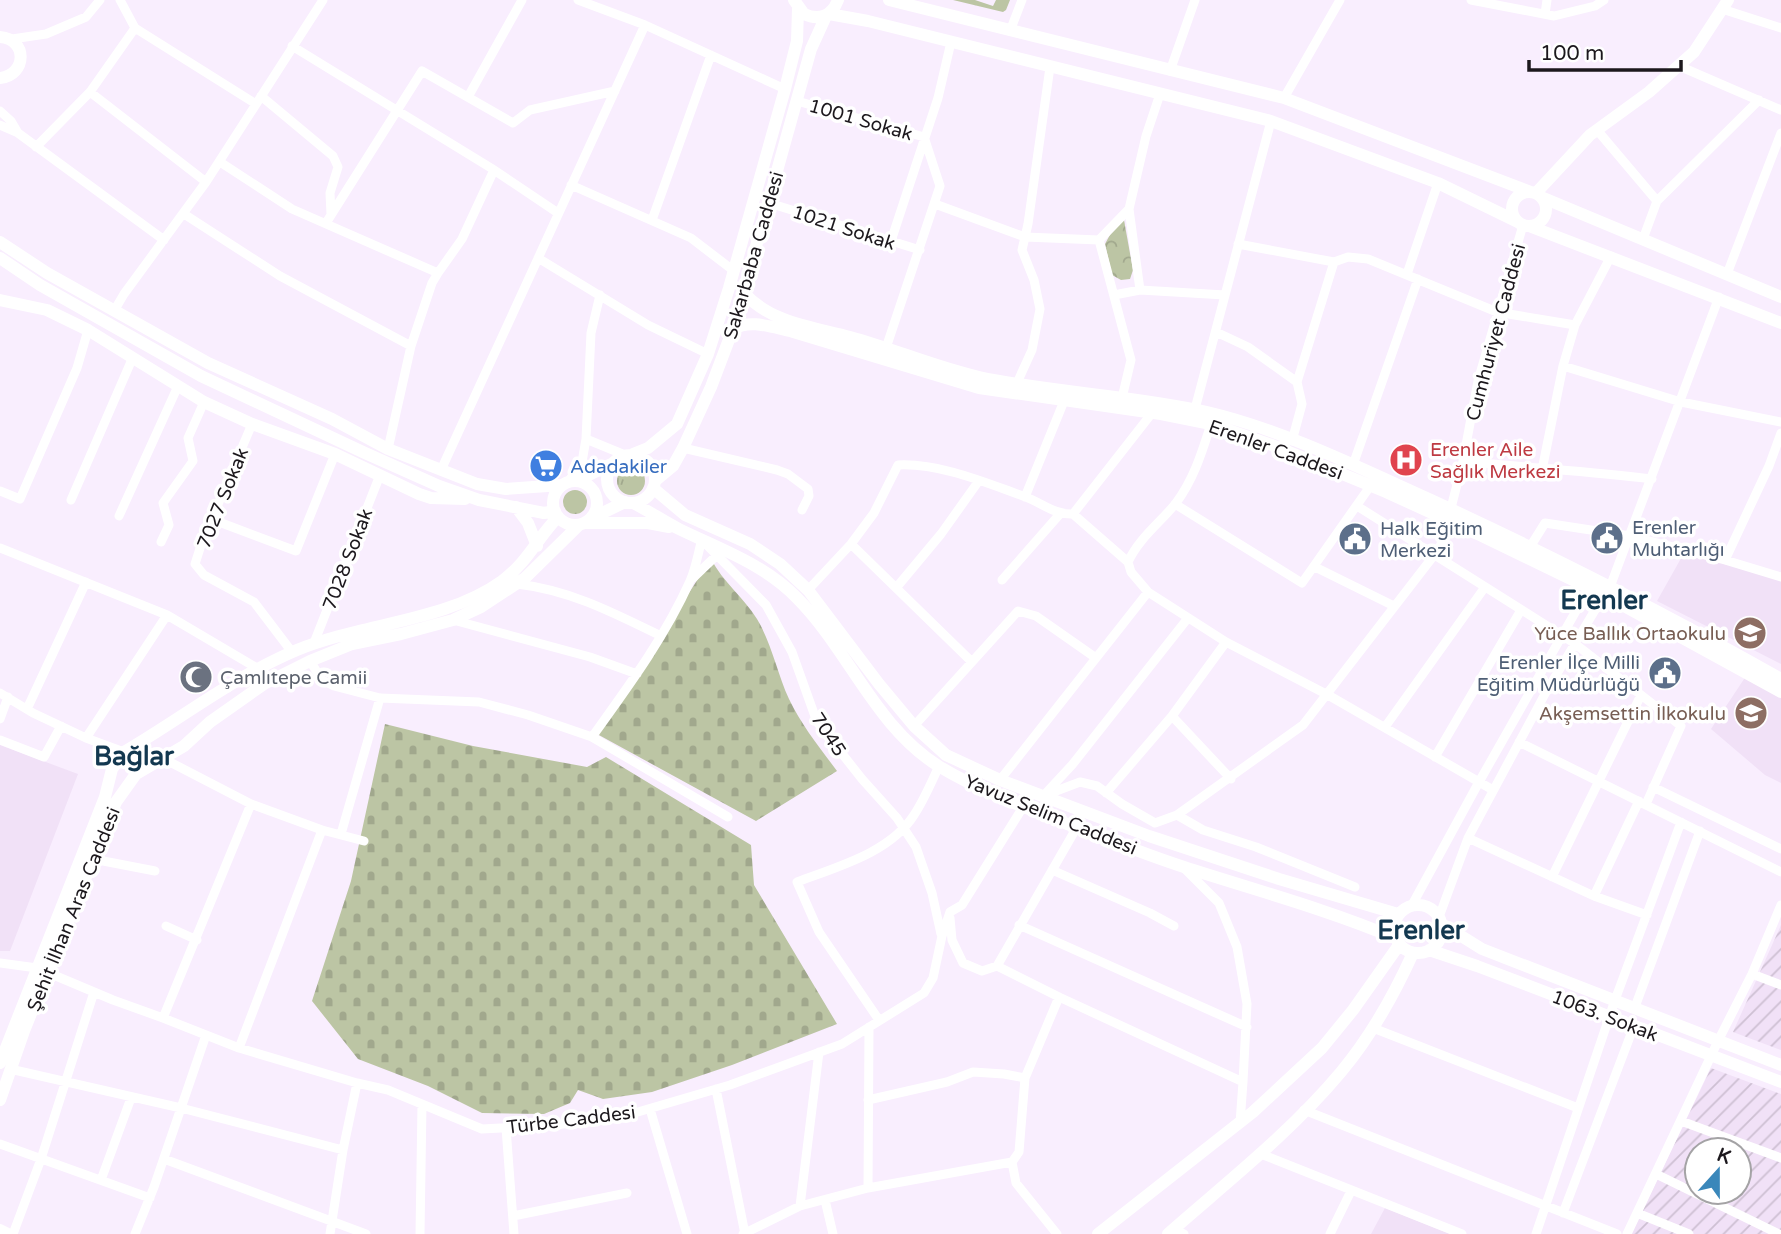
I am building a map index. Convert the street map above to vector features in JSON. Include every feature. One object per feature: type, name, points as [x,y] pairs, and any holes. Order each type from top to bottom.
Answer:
[{"type":"main road","name":"Sakarbaba Caddesi","points":[[654,484],[673,466],[711,387],[744,293],[811,49],[827,15],[838,0]]},
{"type":"main road","points":[[889,0],[1284,98],[1536,194],[1781,297]]},
{"type":"main road","points":[[795,3],[811,17],[827,15],[868,21],[1271,121],[1438,183],[1523,224],[1781,323]]},
{"type":"main road","name":"Sakarbaba Caddesi","points":[[629,455],[648,448],[677,424],[708,354],[734,271],[797,41],[795,3]]},
{"type":"main road","points":[[1523,224],[1512,210],[1514,200],[1521,194],[1536,194],[1597,130],[1679,66],[1694,52],[1725,5]]},
{"type":"main road","points":[[3,81],[18,69],[22,56],[17,44],[6,38]]},
{"type":"main road","points":[[1523,224],[1539,223],[1544,218],[1546,207],[1536,194]]},
{"type":"main road","points":[[0,242],[47,273],[208,363],[332,419],[388,449],[477,484],[506,489],[569,483],[590,486],[595,492],[598,506],[585,522]]},
{"type":"main road","points":[[0,258],[65,300],[201,376],[439,486],[479,500]]},
{"type":"main road","name":"Erenler Caddesi","points":[[744,293],[757,307],[780,318],[939,366],[981,377],[1195,409],[1292,440],[1353,465],[1589,588],[1607,591],[1781,679]]},
{"type":"main road","points":[[0,300],[58,315],[88,330],[204,402],[252,424],[335,454],[431,498],[479,500],[556,514],[564,522],[648,523],[678,528]]},
{"type":"main road","points":[[58,315],[65,300]]},
{"type":"main road","name":"Erenler Caddesi","points":[[733,329],[741,324],[779,329],[968,385],[1210,424],[1272,445],[1530,547],[1781,692]]},
{"type":"main road","points":[[124,752],[257,668],[292,652],[370,626],[402,621],[477,597],[503,580],[537,546],[556,514],[554,497],[569,483],[629,455],[647,460],[652,466],[654,484],[645,498],[629,503],[618,499],[608,487],[611,464]]},
{"type":"main road","name":"Yavuz Selim Caddesi","points":[[654,484],[685,515],[750,544],[780,564],[808,590],[914,726],[946,755],[1000,780],[1149,836],[1279,879],[1398,914]]},
{"type":"main road","name":"Yavuz Selim Caddesi","points":[[629,503],[763,570],[798,599],[890,722],[910,744],[939,766],[1023,807],[1183,867],[1352,920],[1397,941]]},
{"type":"main road","name":"Şehit İlhan Aras Caddesi","points":[[42,970],[116,802],[136,774],[184,746],[210,722],[264,684],[310,661],[352,644],[453,620],[481,607],[517,584],[585,522],[629,503]]},
{"type":"main road","points":[[516,507],[528,523],[537,546]]},
{"type":"main road","name":"Şehit İlhan Aras Caddesi","points":[[0,1100],[5,1066],[105,797],[112,769],[124,752]]},
{"type":"main road","points":[[1098,1234],[1240,1122],[1322,1048],[1353,1010],[1397,941],[1394,921],[1398,914],[1412,905],[1428,907],[1440,921],[1439,940],[1429,950],[1413,953],[1397,941]]},
{"type":"main road","name":"1063. Sokak","points":[[1440,921],[1482,949],[1781,1065]]},
{"type":"main road","name":"1063. Sokak","points":[[1429,950],[1781,1082]]},
{"type":"main road","points":[[1175,1232],[1261,1154],[1340,1073],[1373,1028],[1413,953]]},
{"type":"main road","points":[[0,1230],[8,1234]]},
{"type":"street","points":[[6,38],[47,33],[86,17],[100,0]]},
{"type":"street","points":[[120,0],[135,28],[258,100],[333,156],[338,167],[330,193],[331,214]]},
{"type":"street","points":[[114,311],[220,162],[323,0]]},
{"type":"street","points":[[468,97],[522,0]]},
{"type":"street","points":[[578,0],[645,25],[785,89]]},
{"type":"street","points":[[1010,31],[1022,0]]},
{"type":"street","points":[[1170,71],[1195,0]]},
{"type":"street","points":[[1284,98],[1340,0]]},
{"type":"street","points":[[1471,0],[1554,16],[1595,6],[1604,0]]},
{"type":"street","points":[[1545,14],[1547,0]]},
{"type":"street","points":[[1725,5],[1781,29]]},
{"type":"street","points":[[441,470],[645,25]]},
{"type":"street","points":[[36,147],[90,92],[135,28]]},
{"type":"street","points":[[891,241],[938,98],[951,42]]},
{"type":"street","points":[[292,46],[494,170],[558,214]]},
{"type":"street","points":[[652,220],[711,55]]},
{"type":"street","points":[[1679,66],[1781,110]]},
{"type":"street","points":[[1017,383],[1032,350],[1040,309],[1034,280],[1022,250],[1050,67]]},
{"type":"street","points":[[326,223],[422,71],[513,123],[530,110],[615,91]]},
{"type":"street","points":[[90,92],[206,182]]},
{"type":"street","points":[[1140,290],[1129,209],[1146,136],[1160,94]]},
{"type":"street","points":[[1643,239],[1657,201],[1759,100]]},
{"type":"street","name":"1001 Sokak","points":[[797,101],[924,137]]},
{"type":"street","points":[[0,111],[12,121],[18,133]]},
{"type":"street","points":[[1195,409],[1271,121]]},
{"type":"street","points":[[0,125],[18,133],[164,240]]},
{"type":"street","points":[[1597,130],[1657,201]]},
{"type":"street","points":[[1727,274],[1781,132]]},
{"type":"street","points":[[886,348],[940,186],[924,137]]},
{"type":"street","points":[[220,162],[292,209],[438,273]]},
{"type":"street","points":[[388,449],[411,346],[432,283],[462,239],[494,170]]},
{"type":"street","points":[[1407,274],[1438,183]]},
{"type":"street","points":[[571,186],[691,238],[734,271]]},
{"type":"street","name":"1021 Sokak","points":[[769,203],[920,250]]},
{"type":"street","points":[[935,204],[1025,237],[1100,240],[1129,209]]},
{"type":"street","points":[[184,214],[280,276],[411,346]]},
{"type":"street","name":"Cumhuriyet Caddesi","points":[[1177,815],[1303,725],[1434,554],[1451,517],[1478,381],[1523,224]]},
{"type":"street","points":[[1100,240],[1131,360],[1122,398]]},
{"type":"street","points":[[1238,244],[1334,262],[1348,257],[1368,259],[1497,312],[1575,325]]},
{"type":"street","points":[[1542,470],[1563,366],[1575,325],[1611,256]]},
{"type":"street","points":[[538,258],[648,325],[708,354]]},
{"type":"street","points":[[1297,382],[1334,262]]},
{"type":"street","points":[[1353,465],[1418,279]]},
{"type":"street","points":[[1114,295],[1140,290],[1225,295]]},
{"type":"street","points":[[569,483],[582,461],[586,439],[591,333],[600,295]]},
{"type":"street","points":[[1440,921],[1468,838],[1574,643],[1607,591],[1720,298]]},
{"type":"street","points":[[0,491],[20,499],[77,368],[88,330]]},
{"type":"street","points":[[1216,332],[1248,347],[1297,382],[1301,388],[1303,404],[1292,440]]},
{"type":"street","points":[[71,500],[133,357]]},
{"type":"street","points":[[1563,366],[1681,402],[1781,422]]},
{"type":"street","points":[[119,516],[178,386]]},
{"type":"street","points":[[1025,497],[1064,401]]},
{"type":"street","points":[[161,542],[169,525],[163,503],[193,461],[188,439],[204,402]]},
{"type":"street","points":[[1073,514],[1152,413]]},
{"type":"street","name":"7027 Sokak","points":[[252,424],[211,519],[195,564],[204,575],[254,602],[292,652]]},
{"type":"street","points":[[1128,562],[1135,548],[1175,504],[1190,481],[1201,457],[1210,424]]},
{"type":"street","points":[[1725,560],[1778,453],[1781,433]]},
{"type":"street","points":[[586,439],[629,455]]},
{"type":"street","points":[[683,448],[789,474],[808,489],[809,496],[802,510]]},
{"type":"street","points":[[211,519],[296,551],[335,454]]},
{"type":"street","points":[[1463,461],[1652,479]]},
{"type":"street","points":[[808,590],[851,544],[874,513],[898,465],[922,464],[1025,497],[1059,515],[1073,514],[1128,562],[1131,572],[1148,592],[1226,642],[1328,695],[1493,790]]},
{"type":"street","name":"7028 Sokak","points":[[314,643],[380,475]]},
{"type":"street","points":[[896,588],[941,534],[978,482]]},
{"type":"street","points":[[1175,504],[1302,583],[1371,485]]},
{"type":"street","points":[[1357,506],[1574,643],[1681,726],[1653,787],[1594,896]]},
{"type":"street","points":[[1002,580],[1059,515]]},
{"type":"street","points":[[1530,547],[1545,523],[1630,536],[1781,577]]},
{"type":"street","points":[[592,737],[661,635],[691,579],[702,539]]},
{"type":"street","name":"7045","points":[[702,539],[766,605],[792,652],[817,722],[904,828],[916,847],[942,936]]},
{"type":"street","points":[[851,544],[972,662]]},
{"type":"street","points":[[0,548],[167,615],[257,668]]},
{"type":"street","points":[[691,579],[716,556]]},
{"type":"street","points":[[1315,567],[1394,606]]},
{"type":"street","points":[[27,709],[86,582]]},
{"type":"street","points":[[517,584],[548,588],[582,600],[661,635]]},
{"type":"street","points":[[1385,727],[1485,587]]},
{"type":"street","points":[[1412,905],[1589,588]]},
{"type":"street","points":[[1000,780],[1148,592]]},
{"type":"street","points":[[1435,757],[1521,610]]},
{"type":"street","points":[[914,726],[1018,611],[1036,617],[1096,658]]},
{"type":"street","points":[[86,738],[167,615]]},
{"type":"street","points":[[1043,796],[1072,765],[1188,618]]},
{"type":"street","points":[[453,620],[590,657],[637,674]]},
{"type":"street","points":[[1106,793],[1172,716],[1226,642]]},
{"type":"street","points":[[310,661],[322,680],[334,686],[380,698],[479,702],[592,737],[728,817]]},
{"type":"street","points":[[0,719],[4,695],[86,738],[124,752],[164,760],[251,804],[322,830],[364,841]]},
{"type":"street","points":[[1552,877],[1641,695]]},
{"type":"street","points":[[341,834],[380,698]]},
{"type":"street","points":[[1172,716],[1231,779]]},
{"type":"street","points":[[0,740],[44,757],[61,726]]},
{"type":"street","points":[[1519,742],[1781,872]]},
{"type":"street","points":[[878,1020],[819,932],[797,882],[879,848],[904,828],[914,816],[939,766]]},
{"type":"street","points":[[1043,796],[1080,782],[1097,786],[1155,823],[1177,815],[1203,830],[1256,847],[1355,887]]},
{"type":"street","points":[[1653,787],[1781,849]]},
{"type":"street","points":[[163,1018],[251,804]]},
{"type":"street","name":"Türbe Caddesi","points":[[0,963],[42,970],[239,1048],[388,1090],[482,1129],[556,1125],[631,1114],[716,1089],[842,1044],[924,993],[933,978],[950,912],[962,905],[1023,807]]},
{"type":"street","points":[[1536,1234],[1615,1000],[1681,822]]},
{"type":"street","points":[[950,912],[952,940],[963,963],[982,971],[997,966],[1077,827]]},
{"type":"street","points":[[239,1048],[322,830]]},
{"type":"street","points":[[1634,1007],[1700,831]]},
{"type":"street","points":[[1468,838],[1594,896],[1647,915]]},
{"type":"street","points":[[93,859],[155,871]]},
{"type":"street","points":[[1183,867],[1219,903],[1237,947],[1247,1004],[1240,1122]]},
{"type":"street","points":[[1052,870],[1174,926]]},
{"type":"street","points":[[1627,1234],[1752,974],[1781,905]]},
{"type":"street","points":[[1019,925],[1247,1027]]},
{"type":"street","points":[[166,926],[197,940]]},
{"type":"street","points":[[997,966],[1243,1082]]},
{"type":"street","points":[[1752,974],[1781,985]]},
{"type":"street","points":[[13,1234],[41,1159],[94,992]]},
{"type":"street","points":[[716,1089],[744,1234],[800,1206],[868,1188],[1012,1162],[1019,1152],[1025,1078],[1059,997]]},
{"type":"street","points":[[1563,1213],[1634,1026]]},
{"type":"street","points":[[868,1188],[869,1027]]},
{"type":"street","points":[[1373,1028],[1578,1108]]},
{"type":"street","points":[[135,1234],[164,1159],[206,1035]]},
{"type":"street","points":[[800,1206],[819,1052]]},
{"type":"street","points":[[5,1066],[343,1150]]},
{"type":"street","points":[[868,1100],[947,1082],[973,1072],[1025,1078]]},
{"type":"street","points":[[330,1234],[357,1083]]},
{"type":"street","points":[[101,1180],[131,1098]]},
{"type":"street","points":[[420,1234],[422,1104]]},
{"type":"street","points":[[650,1109],[687,1234]]},
{"type":"street","points":[[1304,1110],[1617,1234]]},
{"type":"street","points":[[1681,1121],[1781,1158]]},
{"type":"street","points":[[506,1128],[514,1234]]},
{"type":"street","points":[[0,1144],[150,1198]]},
{"type":"street","points":[[1261,1154],[1462,1234]]},
{"type":"street","points":[[164,1159],[366,1234]]},
{"type":"street","points":[[1012,1162],[1016,1183],[1057,1234]]},
{"type":"street","points":[[1656,1174],[1779,1234]]},
{"type":"street","points":[[1330,1234],[1351,1191]]},
{"type":"street","points":[[513,1216],[627,1192]]},
{"type":"street","points":[[825,1200],[833,1234]]},
{"type":"street","points":[[1637,1213],[1689,1234]]},
{"type":"shaded area","name":"Yüce Ballık Ortaokulu","points":[[1684,553],[1781,579],[1781,664],[1657,601]]},
{"type":"shaded area","name":"Akşemsettin İlkokulu","points":[[1746,676],[1781,697],[1781,783],[1765,775],[1711,729]]},
{"type":"shaded area","points":[[0,745],[78,774],[10,951],[0,951]]},
{"type":"shaded area","points":[[1781,925],[1781,1050],[1733,1032]]},
{"type":"shaded area","points":[[1711,1068],[1781,1094],[1781,1234],[1631,1234]]},
{"type":"shaded area","points":[[1385,1208],[1450,1234],[1371,1234]]},
{"type":"green space","points":[[953,0],[975,0],[993,6],[996,0],[1010,0],[1003,12]]},
{"type":"green space","points":[[1124,220],[1133,270],[1130,279],[1121,280],[1112,275],[1105,244],[1112,231]]},
{"type":"green space","points":[[631,467],[641,471],[645,481],[641,491],[631,495],[621,491],[617,481],[621,471]]},
{"type":"green space","points":[[575,490],[586,497],[587,502],[580,513],[575,514],[564,507],[563,502],[570,491]]},
{"type":"green space","points":[[711,559],[757,619],[794,709],[837,771],[756,821],[597,734]]},
{"type":"green space","points":[[385,724],[473,746],[587,767],[606,757],[751,845],[754,885],[837,1024],[732,1065],[652,1092],[603,1099],[578,1090],[570,1103],[544,1114],[482,1113],[428,1086],[358,1059],[312,1001],[351,881]]},
{"type":"place","name":"Erenler Aile Sağlık Merkezi","points":[[1406,460]]},
{"type":"place","name":"Adadakiler","points":[[546,466]]},
{"type":"place","name":"Erenler Muhtarlığı","points":[[1607,538]]},
{"type":"place","name":"Halk Eğitim Merkezi","points":[[1355,539]]},
{"type":"place","name":"Yüce Ballık Ortaokulu","points":[[1750,633]]},
{"type":"place","name":"Erenler İlçe Milli Eğitim Müdürlüğü","points":[[1665,673]]},
{"type":"place","name":"Çamlıtepe Camii","points":[[196,677]]},
{"type":"place","name":"Akşemsettin İlkokulu","points":[[1751,713]]},
{"type":"district","name":"Erenler","points":[[1604,600]]},
{"type":"district","name":"Bağlar","points":[[134,756]]},
{"type":"district","name":"Erenler","points":[[1421,930]]}]
